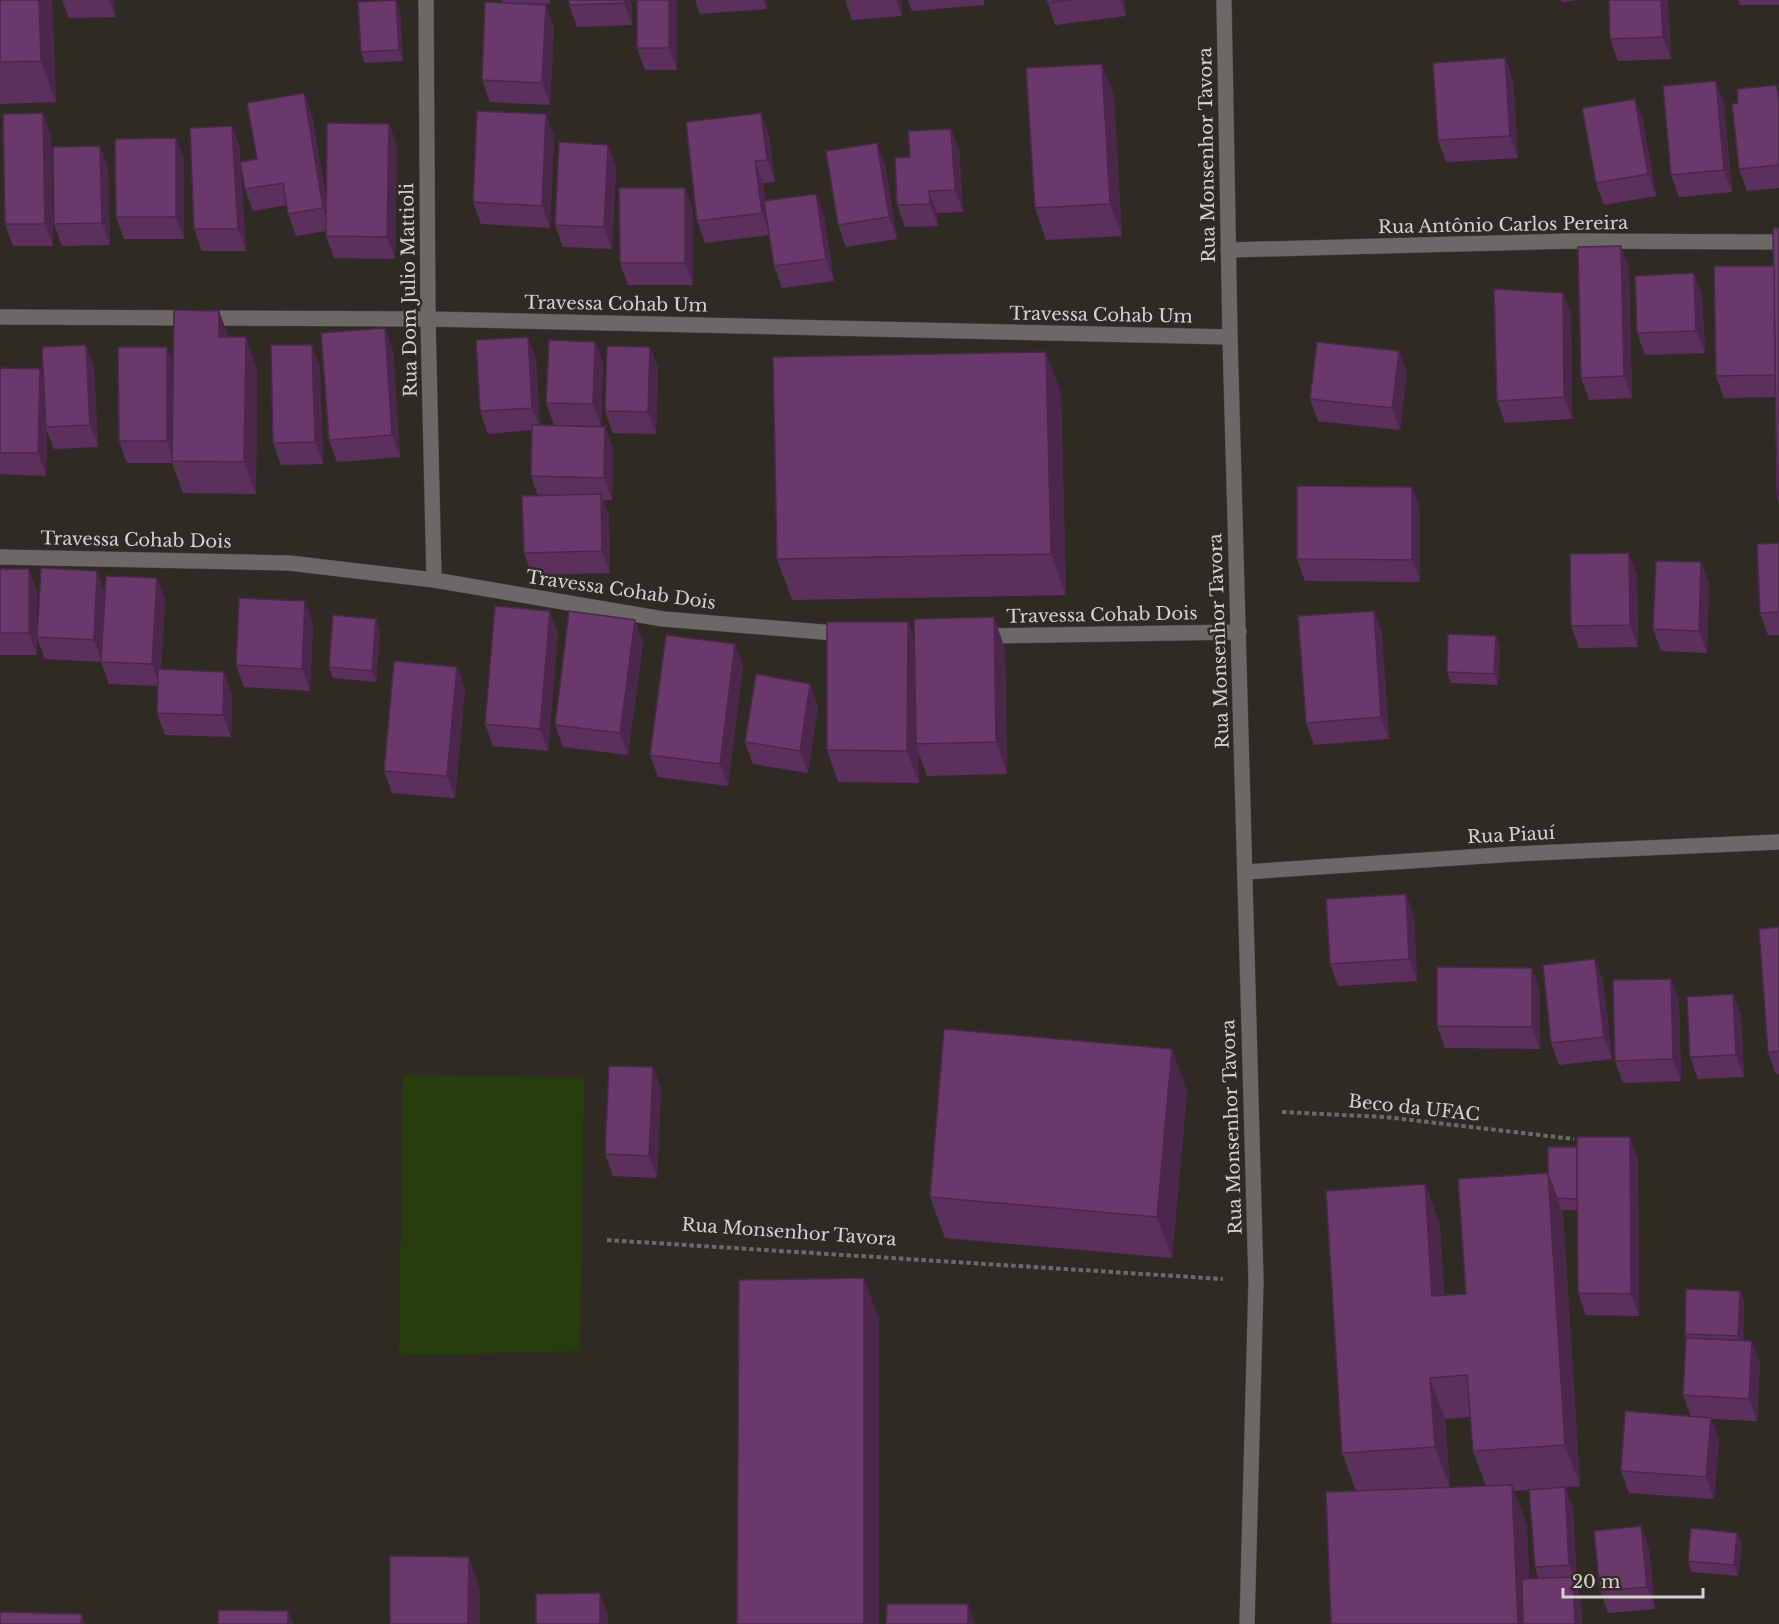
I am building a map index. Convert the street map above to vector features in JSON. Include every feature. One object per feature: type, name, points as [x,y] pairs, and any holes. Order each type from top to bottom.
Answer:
[{"type":"street","name":"Rua Dom Julio Mattioli","points":[[426,0],[428,320],[434,580]]},
{"type":"street","name":"Rua Monsenhor Tavora","points":[[1224,0],[1230,337],[1256,1281],[1247,1624]]},
{"type":"street","name":"Rua Antônio Carlos Pereira","points":[[1228,250],[1570,241],[1779,242]]},
{"type":"street","name":"Travessa Cohab Um","points":[[0,317],[428,320],[1230,337]]},
{"type":"street","name":"Travessa Cohab Dois","points":[[0,557],[289,563],[434,580],[663,619],[860,635]]},
{"type":"street","name":"Travessa Cohab Dois","points":[[966,637],[1239,632]]},
{"type":"street","name":"Rua Piauí","points":[[1245,872],[1515,854],[1779,842]]},
{"type":"path","name":"Beco da UFAC","points":[[1251,1111],[1385,1117],[1574,1139]]},
{"type":"path","name":"Rua Monsenhor Tavora","points":[[607,1240],[1256,1281]]},
{"type":"green space","points":[[403,1075],[584,1077],[580,1351],[399,1355]]},
{"type":"building","points":[[0,0],[39,0],[41,61],[0,62]]},
{"type":"building","points":[[396,0],[399,50],[361,52],[358,2]]},
{"type":"building","points":[[569,0],[624,0],[624,3],[569,5]]},
{"type":"building","points":[[637,0],[669,0],[669,48],[637,48]]},
{"type":"building","points":[[1047,0],[1072,0],[1047,3]]},
{"type":"building","points":[[1609,0],[1661,0],[1663,37],[1610,39]]},
{"type":"building","points":[[485,2],[546,5],[542,83],[482,80]]},
{"type":"building","points":[[1505,58],[1510,136],[1438,140],[1433,63]]},
{"type":"building","points":[[1102,64],[1110,204],[1035,208],[1026,68]]},
{"type":"building","points":[[1716,81],[1724,170],[1671,175],[1663,86]]},
{"type":"building","points":[[1777,85],[1779,165],[1739,169],[1732,104],[1738,103],[1737,89]]},
{"type":"building","points":[[304,93],[323,208],[288,214],[283,183],[245,189],[240,162],[257,159],[247,103]]},
{"type":"building","points":[[1635,99],[1648,174],[1596,183],[1582,108]]},
{"type":"building","points":[[477,111],[546,114],[542,206],[473,202]]},
{"type":"building","points":[[43,113],[45,224],[5,224],[3,114]]},
{"type":"building","points":[[761,113],[767,160],[755,161],[762,213],[697,221],[686,122]]},
{"type":"building","points":[[327,123],[389,124],[387,237],[326,236]]},
{"type":"building","points":[[232,126],[238,229],[194,229],[190,128]]},
{"type":"building","points":[[951,129],[955,190],[929,191],[930,204],[897,205],[895,158],[910,157],[908,131]]},
{"type":"building","points":[[176,138],[176,217],[116,217],[115,139]]},
{"type":"building","points":[[559,142],[608,145],[604,227],[555,225]]},
{"type":"building","points":[[877,143],[889,217],[838,225],[826,151]]},
{"type":"building","points":[[100,146],[102,223],[54,224],[53,147]]},
{"type":"building","points":[[619,188],[685,188],[685,263],[620,263]]},
{"type":"building","points":[[816,194],[826,259],[774,266],[764,201]]},
{"type":"building","points":[[1773,228],[1779,228],[1779,495],[1777,495]]},
{"type":"building","points":[[1621,246],[1624,376],[1581,378],[1578,247]]},
{"type":"building","points":[[1714,266],[1774,266],[1775,375],[1716,376]]},
{"type":"building","points":[[1694,273],[1696,331],[1637,333],[1635,276]]},
{"type":"building","points":[[1494,289],[1563,293],[1564,397],[1497,401]]},
{"type":"building","points":[[174,310],[219,311],[219,337],[246,337],[244,462],[172,461]]},
{"type":"building","points":[[385,328],[392,435],[329,440],[321,333]]},
{"type":"building","points":[[528,337],[532,408],[480,411],[476,340]]},
{"type":"building","points":[[549,340],[595,342],[593,404],[546,403]]},
{"type":"building","points":[[1317,342],[1399,351],[1392,408],[1310,399]]},
{"type":"building","points":[[86,345],[90,425],[46,427],[42,347]]},
{"type":"building","points":[[271,345],[312,345],[315,442],[273,443]]},
{"type":"building","points":[[607,346],[650,347],[648,412],[605,411]]},
{"type":"building","points":[[118,347],[167,347],[167,441],[119,441]]},
{"type":"building","points":[[1046,352],[1051,554],[777,559],[773,357]]},
{"type":"building","points":[[0,368],[40,369],[38,453],[0,453]]},
{"type":"building","points":[[532,425],[605,427],[604,478],[531,476]]},
{"type":"building","points":[[1297,486],[1412,487],[1412,560],[1297,559]]},
{"type":"building","points":[[601,494],[602,551],[524,553],[522,496]]},
{"type":"building","points":[[1779,543],[1779,612],[1760,613],[1757,544]]},
{"type":"building","points":[[1629,553],[1630,625],[1571,626],[1570,554]]},
{"type":"building","points":[[1656,561],[1701,562],[1699,631],[1653,629]]},
{"type":"building","points":[[41,568],[97,571],[94,640],[37,637]]},
{"type":"building","points":[[0,569],[29,569],[29,633],[0,633]]},
{"type":"building","points":[[106,576],[157,578],[152,664],[101,662]]},
{"type":"building","points":[[239,598],[305,601],[302,669],[236,665]]},
{"type":"building","points":[[495,606],[550,611],[540,729],[485,724]]},
{"type":"building","points":[[569,611],[635,620],[620,733],[555,725]]},
{"type":"building","points":[[1374,611],[1381,717],[1306,723],[1298,616]]},
{"type":"building","points":[[333,615],[376,619],[372,671],[329,667]]},
{"type":"building","points":[[994,617],[996,742],[916,744],[914,619]]},
{"type":"building","points":[[827,622],[908,622],[907,751],[827,750]]},
{"type":"building","points":[[1448,634],[1496,636],[1494,674],[1447,672]]},
{"type":"building","points":[[666,635],[735,644],[720,764],[650,755]]},
{"type":"building","points":[[394,661],[457,667],[447,776],[384,771]]},
{"type":"building","points":[[158,669],[224,672],[223,715],[157,713]]},
{"type":"building","points":[[756,674],[810,684],[800,751],[745,742]]},
{"type":"building","points":[[1406,894],[1409,959],[1330,964],[1326,899]]},
{"type":"building","points":[[1779,927],[1779,1051],[1768,1052],[1759,929]]},
{"type":"building","points":[[1595,959],[1604,1037],[1551,1043],[1543,965]]},
{"type":"building","points":[[1437,967],[1532,968],[1532,1027],[1437,1026]]},
{"type":"building","points":[[1671,979],[1673,1059],[1615,1061],[1613,980]]},
{"type":"building","points":[[1733,994],[1736,1055],[1690,1057],[1687,997]]},
{"type":"building","points":[[944,1029],[1172,1049],[1157,1217],[930,1197]]},
{"type":"building","points":[[609,1066],[653,1067],[649,1156],[605,1154]]},
{"type":"building","points":[[1577,1137],[1630,1137],[1631,1294],[1578,1293]]},
{"type":"building","points":[[1548,1147],[1577,1147],[1577,1199],[1557,1198],[1548,1175]]},
{"type":"building","points":[[1548,1173],[1565,1445],[1473,1451],[1467,1375],[1430,1378],[1435,1447],[1342,1453],[1326,1191],[1425,1184],[1432,1296],[1466,1294],[1458,1179]]},
{"type":"building","points":[[864,1278],[864,1624],[737,1624],[739,1280]]},
{"type":"building","points":[[1686,1289],[1740,1291],[1738,1336],[1685,1334]]},
{"type":"building","points":[[1686,1338],[1752,1341],[1749,1399],[1683,1395]]},
{"type":"building","points":[[1625,1411],[1711,1418],[1706,1477],[1621,1471]]},
{"type":"building","points":[[1512,1485],[1518,1624],[1331,1624],[1326,1492]]},
{"type":"building","points":[[1565,1487],[1569,1565],[1535,1567],[1529,1490]]},
{"type":"building","points":[[1641,1526],[1647,1587],[1600,1591],[1594,1531]]},
{"type":"building","points":[[1691,1528],[1737,1533],[1734,1565],[1688,1561]]},
{"type":"building","points":[[390,1556],[469,1557],[468,1624],[390,1624]]},
{"type":"building","points":[[1573,1577],[1575,1624],[1523,1624],[1522,1579]]},
{"type":"building","points":[[600,1593],[600,1624],[536,1624],[536,1594]]},
{"type":"building","points":[[887,1604],[968,1604],[968,1624],[886,1624]]},
{"type":"building","points":[[218,1610],[288,1611],[288,1624],[218,1624]]},
{"type":"building","points":[[0,1612],[82,1614],[81,1624],[0,1624]]}]
